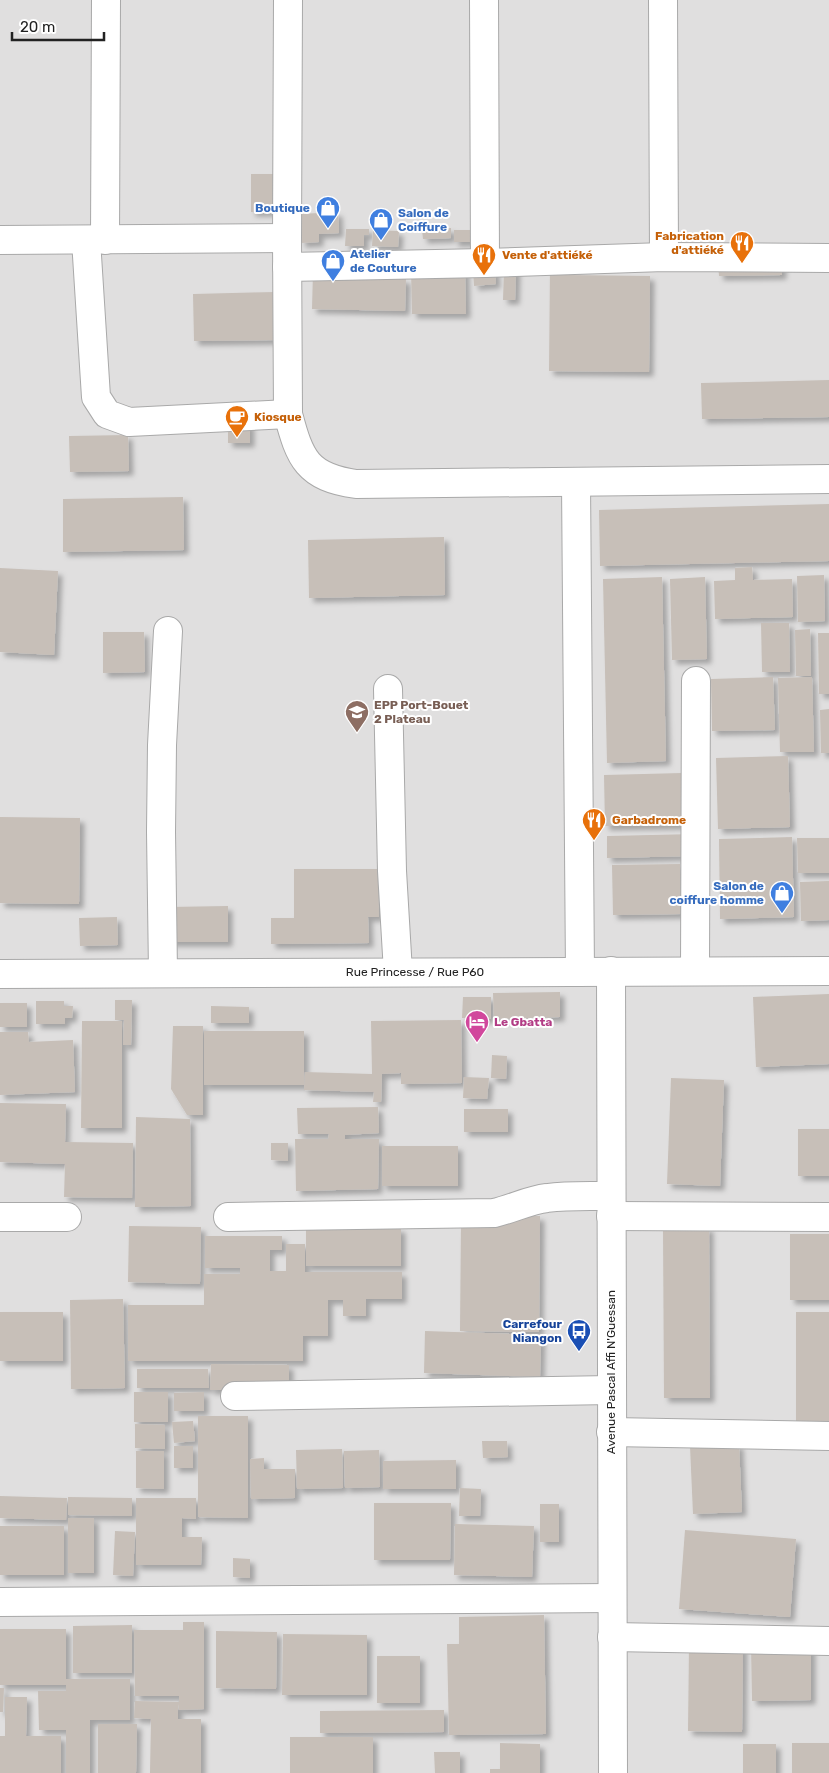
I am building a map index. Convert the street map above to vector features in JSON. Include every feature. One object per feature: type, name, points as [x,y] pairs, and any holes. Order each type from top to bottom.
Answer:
[{"type":"street","points":[[106,0],[96,240],[96,397],[106,414],[129,422],[288,414]]},
{"type":"street","points":[[288,0],[286,238],[288,414],[295,441],[307,465],[335,481],[356,484],[829,479]]},
{"type":"street","points":[[484,0],[485,263]]},
{"type":"street","points":[[663,0],[664,257]]},
{"type":"street","points":[[0,240],[286,238]]},
{"type":"street","points":[[286,267],[664,257],[829,258]]},
{"type":"street","points":[[576,482],[580,972]]},
{"type":"street","points":[[163,972],[162,745],[168,631]]},
{"type":"street","points":[[695,971],[696,680]]},
{"type":"street","points":[[388,689],[392,871],[398,972]]},
{"type":"street","name":"Avenue Pascal Affi N'Guessan","points":[[611,971],[613,1773]]},
{"type":"street","name":"Rue Princesse / Rue P60","points":[[0,974],[829,971]]},
{"type":"street","points":[[228,1217],[494,1213],[547,1198],[611,1206],[829,1217]]},
{"type":"street","points":[[0,1217],[67,1217]]},
{"type":"street","points":[[235,1396],[611,1390]]},
{"type":"street","points":[[611,1432],[829,1436]]},
{"type":"street","points":[[0,1602],[612,1598]]},
{"type":"street","points":[[612,1637],[829,1641]]},
{"type":"shaded area","points":[[0,0],[829,0],[829,1773],[0,1773]]},
{"type":"building","points":[[251,174],[273,174],[273,212],[251,212]]},
{"type":"building","points":[[338,212],[339,233],[319,234],[319,242],[301,243],[300,214]]},
{"type":"building","points":[[451,228],[451,238],[423,239],[422,230]]},
{"type":"building","points":[[346,229],[369,229],[369,235],[364,235],[364,246],[345,246]]},
{"type":"building","points":[[373,230],[399,231],[398,247],[372,246]]},
{"type":"building","points":[[454,230],[479,230],[479,242],[454,242]]},
{"type":"building","points":[[782,262],[782,275],[719,276],[718,263]]},
{"type":"building","points":[[550,266],[568,266],[568,275],[650,276],[649,372],[549,371]]},
{"type":"building","points":[[495,268],[496,284],[474,286],[473,270]]},
{"type":"building","points":[[504,268],[516,268],[515,300],[503,300]]},
{"type":"building","points":[[465,269],[466,314],[412,314],[411,270]]},
{"type":"building","points":[[313,271],[327,276],[406,279],[405,311],[312,309]]},
{"type":"building","points":[[276,292],[276,340],[194,341],[193,294]]},
{"type":"building","points":[[829,380],[829,417],[702,419],[701,383]]},
{"type":"building","points":[[228,423],[250,423],[250,443],[228,443]]},
{"type":"building","points":[[128,435],[129,471],[70,472],[69,436]]},
{"type":"building","points":[[183,497],[184,550],[63,552],[63,499]]},
{"type":"building","points":[[829,504],[829,561],[600,566],[599,510]]},
{"type":"building","points":[[444,537],[445,595],[309,598],[308,540]]},
{"type":"building","points":[[752,567],[753,580],[792,579],[793,617],[715,619],[714,581],[735,580],[735,568]]},
{"type":"building","points":[[0,568],[58,571],[54,655],[0,652]]},
{"type":"building","points":[[824,575],[825,621],[798,622],[797,576]]},
{"type":"building","points":[[662,577],[666,761],[607,763],[603,579]]},
{"type":"building","points":[[705,577],[707,659],[672,660],[670,579]]},
{"type":"building","points":[[761,623],[789,623],[790,672],[762,672]]},
{"type":"building","points":[[810,629],[811,676],[796,676],[795,630]]},
{"type":"building","points":[[103,632],[144,632],[145,672],[103,673]]},
{"type":"building","points":[[818,633],[829,633],[829,694],[819,694]]},
{"type":"building","points":[[773,677],[775,730],[712,731],[711,679]]},
{"type":"building","points":[[812,677],[814,752],[780,752],[778,678]]},
{"type":"building","points":[[829,709],[829,753],[821,753],[820,710]]},
{"type":"building","points":[[788,756],[790,827],[718,829],[716,758]]},
{"type":"building","points":[[682,773],[683,825],[605,826],[604,775]]},
{"type":"building","points":[[0,817],[80,818],[79,904],[0,903]]},
{"type":"building","points":[[695,834],[695,856],[607,858],[607,836]]},
{"type":"building","points":[[792,837],[794,917],[720,919],[719,839]]},
{"type":"building","points":[[797,838],[829,838],[829,873],[798,873]]},
{"type":"building","points":[[680,864],[681,914],[613,915],[612,865]]},
{"type":"building","points":[[294,869],[378,869],[379,917],[368,917],[369,943],[271,944],[271,918],[294,918]]},
{"type":"building","points":[[829,881],[829,920],[801,921],[800,882]]},
{"type":"building","points":[[228,906],[228,942],[168,942],[168,907]]},
{"type":"building","points":[[117,917],[118,945],[80,946],[79,918]]},
{"type":"building","points":[[560,992],[560,1017],[494,1019],[493,993]]},
{"type":"building","points":[[829,994],[829,1064],[756,1067],[753,997]]},
{"type":"building","points":[[463,997],[491,997],[491,1019],[462,1018]]},
{"type":"building","points":[[115,1000],[132,1000],[131,1045],[123,1045],[124,1020],[115,1020]]},
{"type":"building","points":[[36,1001],[64,1001],[64,1006],[73,1006],[72,1018],[65,1018],[65,1024],[36,1024]]},
{"type":"building","points":[[0,1003],[27,1003],[27,1027],[0,1027]]},
{"type":"building","points":[[211,1006],[249,1007],[249,1023],[211,1023]]},
{"type":"building","points":[[461,1020],[462,1083],[401,1084],[401,1073],[382,1074],[381,1102],[373,1102],[374,1092],[304,1090],[305,1072],[372,1074],[371,1021]]},
{"type":"building","points":[[82,1021],[122,1021],[122,1128],[81,1128]]},
{"type":"building","points":[[173,1026],[203,1026],[203,1115],[187,1115],[171,1089]]},
{"type":"building","points":[[204,1031],[304,1031],[304,1085],[204,1085]]},
{"type":"building","points":[[0,1032],[28,1032],[29,1042],[73,1040],[75,1092],[0,1095]]},
{"type":"building","points":[[492,1055],[507,1056],[506,1079],[491,1078]]},
{"type":"building","points":[[464,1077],[489,1078],[487,1099],[463,1098]]},
{"type":"building","points":[[671,1078],[724,1080],[720,1186],[667,1184]]},
{"type":"building","points":[[0,1103],[66,1104],[65,1142],[133,1143],[132,1198],[64,1197],[65,1164],[0,1162]]},
{"type":"building","points":[[378,1107],[379,1133],[345,1135],[345,1139],[379,1139],[378,1189],[296,1191],[295,1139],[328,1139],[329,1134],[298,1134],[297,1108]]},
{"type":"building","points":[[464,1109],[508,1109],[508,1132],[464,1132]]},
{"type":"building","points":[[136,1117],[190,1119],[191,1206],[135,1207]]},
{"type":"building","points":[[798,1129],[829,1129],[829,1176],[798,1176]]},
{"type":"building","points":[[271,1143],[288,1143],[288,1161],[271,1160]]},
{"type":"building","points":[[382,1146],[458,1146],[458,1186],[382,1186]]},
{"type":"building","points":[[483,1216],[540,1216],[539,1332],[460,1331],[461,1222]]},
{"type":"building","points":[[129,1226],[201,1227],[200,1284],[128,1282]]},
{"type":"building","points":[[306,1227],[401,1228],[401,1266],[306,1266]]},
{"type":"building","points":[[709,1227],[710,1398],[664,1398],[663,1228]]},
{"type":"building","points":[[790,1234],[829,1234],[829,1300],[790,1300]]},
{"type":"building","points":[[205,1236],[282,1236],[282,1250],[270,1250],[270,1271],[286,1271],[286,1244],[305,1244],[305,1272],[402,1272],[402,1299],[366,1299],[366,1316],[343,1316],[343,1300],[328,1300],[328,1336],[303,1336],[303,1361],[128,1361],[128,1305],[204,1305],[204,1274],[240,1274],[240,1268],[205,1268]]},
{"type":"building","points":[[123,1299],[125,1388],[71,1389],[70,1300]]},
{"type":"building","points":[[0,1312],[63,1312],[63,1361],[0,1361]]},
{"type":"building","points":[[796,1312],[829,1312],[829,1421],[796,1421]]},
{"type":"building","points":[[425,1331],[541,1335],[540,1377],[424,1373]]},
{"type":"building","points":[[211,1364],[289,1365],[289,1390],[210,1390]]},
{"type":"building","points":[[137,1369],[208,1369],[209,1388],[137,1388]]},
{"type":"building","points":[[134,1392],[168,1392],[168,1422],[134,1422]]},
{"type":"building","points":[[204,1392],[204,1411],[174,1411],[174,1393]]},
{"type":"building","points":[[198,1416],[248,1416],[248,1518],[198,1517]]},
{"type":"building","points":[[193,1421],[195,1441],[174,1443],[172,1422]]},
{"type":"building","points":[[135,1424],[165,1425],[165,1449],[135,1448]]},
{"type":"building","points":[[482,1441],[507,1441],[508,1457],[483,1458]]},
{"type":"building","points":[[739,1444],[742,1512],[693,1514],[690,1446]]},
{"type":"building","points":[[174,1446],[193,1446],[193,1468],[174,1468]]},
{"type":"building","points":[[342,1449],[343,1488],[297,1489],[296,1450]]},
{"type":"building","points":[[379,1450],[380,1487],[345,1488],[344,1451]]},
{"type":"building","points":[[136,1451],[164,1451],[164,1489],[136,1488]]},
{"type":"building","points":[[264,1458],[264,1469],[295,1469],[295,1498],[251,1499],[250,1459]]},
{"type":"building","points":[[456,1460],[456,1489],[383,1489],[383,1461]]},
{"type":"building","points":[[460,1488],[481,1489],[480,1516],[459,1516]]},
{"type":"building","points":[[0,1496],[67,1498],[66,1520],[0,1518]]},
{"type":"building","points":[[68,1497],[132,1498],[132,1516],[68,1515]]},
{"type":"building","points":[[136,1498],[196,1498],[196,1519],[182,1518],[182,1537],[202,1537],[201,1565],[136,1565]]},
{"type":"building","points":[[374,1503],[451,1503],[450,1560],[374,1560]]},
{"type":"building","points":[[540,1504],[559,1504],[559,1542],[540,1542]]},
{"type":"building","points":[[68,1518],[94,1518],[94,1573],[68,1573]]},
{"type":"building","points":[[455,1524],[534,1526],[532,1577],[454,1575]]},
{"type":"building","points":[[0,1526],[64,1526],[64,1575],[0,1575]]},
{"type":"building","points":[[685,1530],[796,1539],[790,1617],[679,1609]]},
{"type":"building","points":[[115,1531],[135,1532],[133,1576],[113,1575]]},
{"type":"building","points":[[233,1558],[250,1559],[250,1578],[233,1577]]},
{"type":"building","points":[[544,1615],[546,1734],[449,1735],[447,1644],[459,1644],[459,1617]]},
{"type":"building","points":[[183,1622],[204,1622],[204,1709],[179,1710],[178,1704],[178,1719],[201,1719],[201,1773],[150,1773],[151,1719],[134,1718],[135,1701],[179,1702],[179,1696],[135,1696],[134,1630],[183,1630]]},
{"type":"building","points":[[132,1625],[132,1673],[73,1673],[73,1626]]},
{"type":"building","points":[[0,1629],[66,1629],[66,1679],[130,1679],[130,1720],[90,1720],[90,1773],[66,1773],[66,1730],[39,1730],[38,1691],[66,1691],[66,1685],[0,1685]]},
{"type":"building","points":[[216,1631],[277,1632],[276,1689],[216,1688]]},
{"type":"building","points":[[283,1634],[367,1635],[367,1695],[282,1695]]},
{"type":"building","points":[[689,1645],[743,1646],[742,1732],[688,1731]]},
{"type":"building","points":[[811,1645],[811,1700],[752,1701],[751,1646]]},
{"type":"building","points":[[377,1656],[420,1656],[420,1703],[377,1703]]},
{"type":"building","points":[[0,1688],[4,1688],[3,1712],[0,1712]]},
{"type":"building","points":[[5,1697],[27,1697],[26,1736],[61,1736],[61,1773],[0,1773],[0,1736],[5,1736]]},
{"type":"building","points":[[444,1710],[444,1732],[320,1733],[320,1711]]},
{"type":"building","points":[[98,1724],[137,1724],[136,1773],[98,1773]]},
{"type":"building","points":[[290,1737],[373,1737],[373,1773],[290,1773]]},
{"type":"building","points":[[500,1743],[540,1744],[540,1773],[490,1773],[490,1769],[500,1769]]},
{"type":"building","points":[[792,1743],[829,1743],[829,1773],[792,1773]]},
{"type":"building","points":[[743,1744],[776,1744],[776,1773],[743,1773]]},
{"type":"building","points":[[434,1752],[460,1752],[460,1773],[435,1773]]},
{"type":"place","name":"Boutique","points":[[328,229]]},
{"type":"place","name":"Salon de Coiffure","points":[[381,241]]},
{"type":"place","name":"Fabrication d'attiéké","points":[[742,264]]},
{"type":"place","name":"Vente d'attiéké","points":[[484,276]]},
{"type":"place","name":"Atelier de Couture","points":[[333,282]]},
{"type":"place","name":"Kiosque","points":[[237,438]]},
{"type":"place","name":"EPP Port-Bouet 2 Plateau","points":[[357,733]]},
{"type":"place","name":"Garbadrome","points":[[594,841]]},
{"type":"place","name":"Salon de coiffure homme","points":[[782,914]]},
{"type":"place","name":"Le Gbatta","points":[[477,1043]]},
{"type":"place","name":"Carrefour Niangon","points":[[579,1352]]}]
